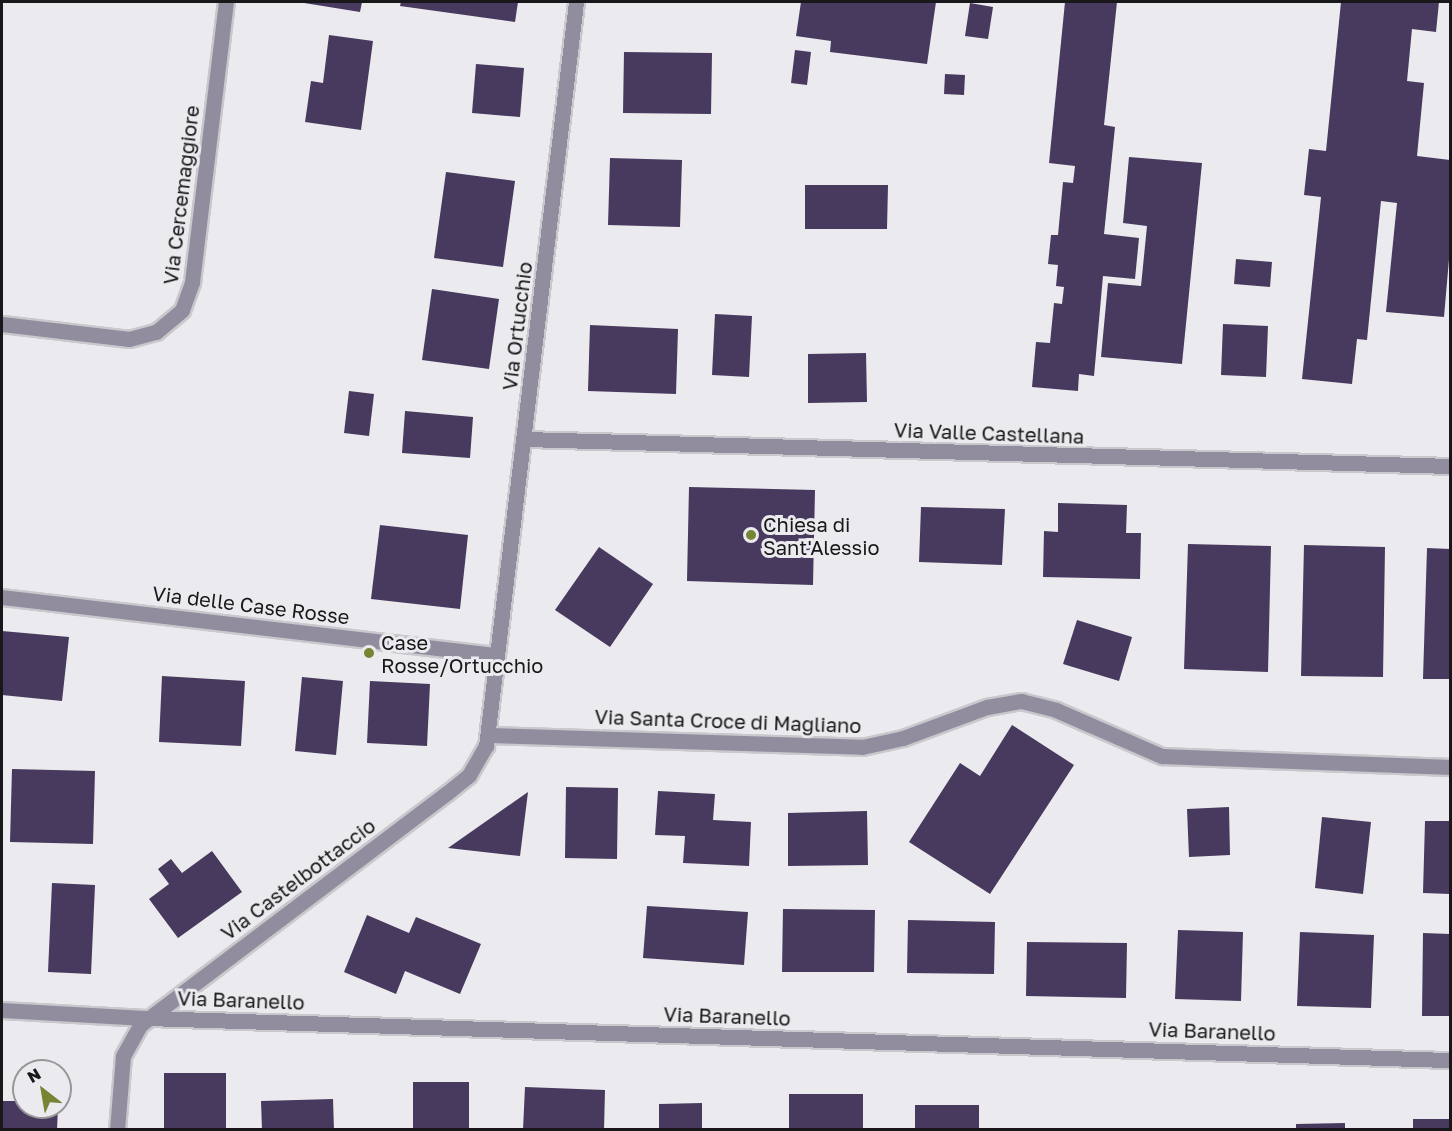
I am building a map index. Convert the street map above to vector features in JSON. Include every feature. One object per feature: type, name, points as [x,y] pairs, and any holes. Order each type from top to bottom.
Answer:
[{"type":"street","name":"Via Cercemaggiore","points":[[2,324],[129,339],[156,332],[182,310],[192,282],[226,2]]},
{"type":"street","name":"Via Ortucchio","points":[[496,655],[525,439],[576,2]]},
{"type":"street","name":"Via Valle Castellana","points":[[525,439],[1450,466]]},
{"type":"street","name":"Via delle Case Rosse","points":[[2,597],[496,655]]},
{"type":"street","name":"Via Castelbottaccio","points":[[117,1130],[123,1056],[133,1032],[147,1018],[469,775],[490,735],[496,655]]},
{"type":"street","name":"Via Santa Croce di Magliano","points":[[490,735],[862,747],[889,743],[987,707],[1021,701],[1056,710],[1162,756],[1450,767]]},
{"type":"street","name":"Via Baranello","points":[[2,1010],[147,1018],[1450,1060]]},
{"type":"building","points":[[298,2],[362,2],[360,12]]},
{"type":"building","points":[[401,2],[518,2],[515,22],[400,6]]},
{"type":"building","points":[[801,2],[936,2],[927,64],[830,52],[831,41],[796,36]]},
{"type":"building","points":[[1065,2],[1117,2],[1104,125],[1115,127],[1104,234],[1139,238],[1135,279],[1103,276],[1094,376],[1079,374],[1078,391],[1032,387],[1036,342],[1050,343],[1054,303],[1062,304],[1064,287],[1056,286],[1058,265],[1048,264],[1051,235],[1058,235],[1063,182],[1073,183],[1075,166],[1049,163]]},
{"type":"building","points":[[1341,2],[1439,2],[1436,32],[1412,29],[1407,81],[1424,83],[1417,156],[1450,160],[1450,248],[1444,317],[1386,312],[1397,203],[1381,201],[1367,340],[1357,339],[1352,384],[1302,379],[1321,197],[1304,195],[1309,149],[1326,151]]},
{"type":"building","points":[[970,3],[993,7],[988,39],[965,36]]},
{"type":"building","points":[[329,35],[373,41],[361,130],[305,122],[311,81],[323,83]]},
{"type":"building","points":[[795,50],[811,52],[807,85],[791,83]]},
{"type":"building","points":[[624,52],[712,53],[711,114],[623,113]]},
{"type":"building","points":[[476,64],[524,68],[520,117],[472,113]]},
{"type":"building","points":[[945,74],[965,75],[964,95],[944,94]]},
{"type":"building","points":[[1129,157],[1202,163],[1182,364],[1101,357],[1108,283],[1141,286],[1147,226],[1123,223]]},
{"type":"building","points":[[610,158],[682,160],[680,227],[608,225]]},
{"type":"building","points":[[446,172],[515,181],[503,267],[434,258]]},
{"type":"building","points":[[805,185],[888,185],[887,229],[805,229]]},
{"type":"building","points":[[1236,259],[1272,262],[1270,287],[1234,284]]},
{"type":"building","points":[[432,289],[499,299],[489,369],[422,360]]},
{"type":"building","points":[[715,314],[752,316],[749,377],[712,375]]},
{"type":"building","points":[[1223,324],[1268,326],[1266,377],[1221,375]]},
{"type":"building","points":[[590,325],[678,329],[676,394],[588,391]]},
{"type":"building","points":[[866,353],[867,402],[808,403],[808,354]]},
{"type":"building","points":[[349,391],[374,394],[369,436],[344,433]]},
{"type":"building","points":[[405,411],[473,417],[470,458],[402,453]]},
{"type":"building","name":"Chiesa di Sant'Alessio","points":[[689,487],[815,490],[813,585],[687,581]]},
{"type":"building","points":[[1058,503],[1127,505],[1126,533],[1141,533],[1140,579],[1043,577],[1044,531],[1058,532]]},
{"type":"building","points":[[921,507],[1005,509],[1002,565],[919,562]]},
{"type":"building","points":[[380,525],[468,535],[460,609],[371,599]]},
{"type":"building","points":[[1188,544],[1271,546],[1268,672],[1184,669]]},
{"type":"building","points":[[1304,545],[1385,547],[1383,677],[1301,676]]},
{"type":"building","points":[[599,547],[653,584],[610,647],[555,610]]},
{"type":"building","points":[[1427,548],[1450,549],[1450,679],[1423,679]]},
{"type":"building","points":[[1077,620],[1132,637],[1119,681],[1063,664]]},
{"type":"building","points":[[2,631],[69,637],[62,701],[2,695]]},
{"type":"building","points":[[162,676],[245,681],[241,746],[159,742]]},
{"type":"building","points":[[302,677],[343,681],[336,755],[295,751]]},
{"type":"building","points":[[370,681],[430,684],[427,746],[367,743]]},
{"type":"building","points":[[1012,725],[1074,765],[990,894],[909,842],[960,763],[980,776]]},
{"type":"building","points":[[12,769],[95,771],[93,844],[10,842]]},
{"type":"building","points":[[566,787],[618,788],[617,859],[565,858]]},
{"type":"building","points":[[658,791],[715,794],[713,820],[751,822],[749,866],[683,863],[685,836],[655,835]]},
{"type":"building","points":[[528,792],[520,856],[448,848]]},
{"type":"building","points":[[1229,807],[1230,855],[1189,857],[1187,809]]},
{"type":"building","points":[[867,811],[868,865],[788,866],[788,813]]},
{"type":"building","points":[[1322,817],[1371,822],[1363,894],[1315,888]]},
{"type":"building","points":[[1425,821],[1450,821],[1450,894],[1423,893]]},
{"type":"building","points":[[212,851],[242,892],[178,938],[149,899],[169,884],[158,869],[171,859],[182,873]]},
{"type":"building","points":[[52,883],[95,885],[91,974],[48,972]]},
{"type":"building","points":[[647,906],[748,912],[744,965],[643,958]]},
{"type":"building","points":[[783,909],[875,910],[874,972],[782,972]]},
{"type":"building","points":[[367,915],[409,933],[416,917],[481,944],[460,994],[405,971],[396,994],[344,972]]},
{"type":"building","points":[[908,920],[995,922],[994,974],[907,973]]},
{"type":"building","points":[[1178,930],[1243,932],[1241,1001],[1175,999]]},
{"type":"building","points":[[1300,932],[1374,935],[1371,1008],[1297,1006]]},
{"type":"building","points":[[1423,933],[1450,934],[1450,1016],[1422,1016]]},
{"type":"building","points":[[1027,942],[1127,943],[1126,998],[1026,996]]},
{"type":"building","points":[[164,1073],[226,1073],[226,1130],[164,1130]]},
{"type":"building","points":[[413,1082],[469,1082],[469,1130],[413,1130]]},
{"type":"building","points":[[525,1087],[605,1090],[604,1130],[523,1130]]},
{"type":"building","points":[[789,1094],[863,1094],[863,1130],[789,1130]]},
{"type":"building","points":[[333,1099],[334,1130],[262,1130],[261,1101]]},
{"type":"building","points":[[2,1101],[12,1101],[12,1119],[57,1119],[57,1130],[2,1130]]},
{"type":"building","points":[[702,1103],[702,1130],[659,1130],[659,1104]]},
{"type":"building","points":[[915,1105],[979,1105],[979,1130],[915,1130]]},
{"type":"building","points":[[1413,1119],[1450,1119],[1450,1130],[1413,1130]]},
{"type":"building","points":[[1345,1123],[1345,1130],[1296,1130],[1296,1124]]},
{"type":"place","name":"Chiesa di Sant'Alessio","points":[[751,535]]},
{"type":"place","name":"Case Rosse/Ortucchio","points":[[369,653]]}]
